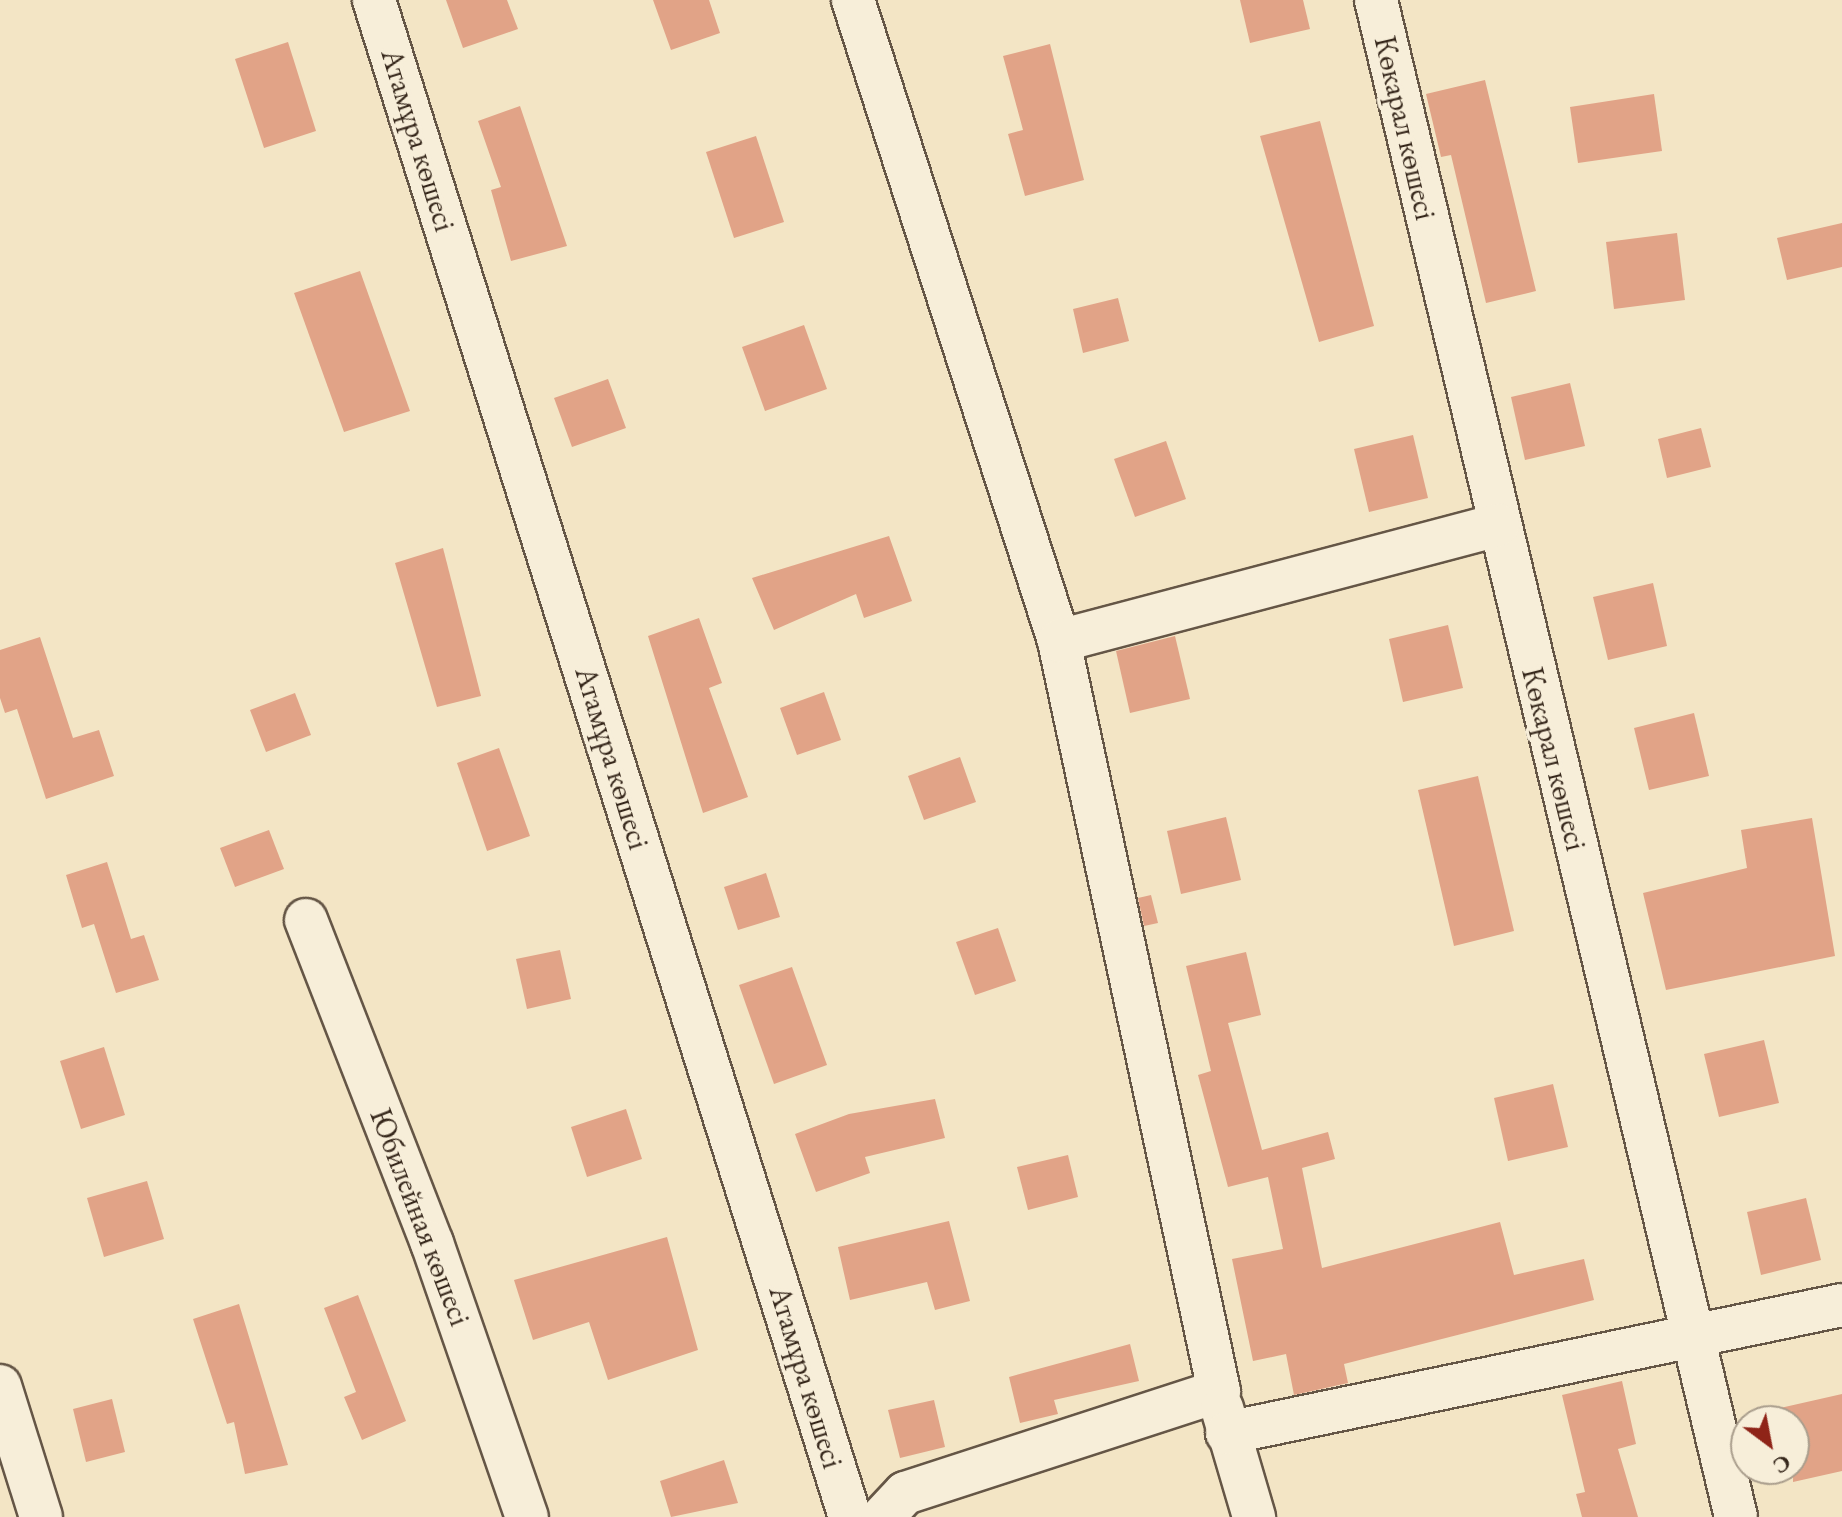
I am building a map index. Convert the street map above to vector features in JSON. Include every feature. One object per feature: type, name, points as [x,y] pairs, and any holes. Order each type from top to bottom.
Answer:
[{"type":"street","name":"Атамұра көшесі","points":[[374,0],[850,1517]]},
{"type":"street","points":[[853,0],[1059,641],[1227,1433],[1254,1517]]},
{"type":"street","name":"Көкарал көшесі","points":[[1376,0],[1498,525],[1736,1517]]},
{"type":"street","points":[[1059,641],[1498,525]]},
{"type":"street","name":"Юбилейная көшесі","points":[[306,920],[432,1243],[527,1517]]},
{"type":"street","points":[[1227,1433],[1842,1305]]},
{"type":"street","points":[[0,1386],[12,1462],[41,1517]]},
{"type":"street","points":[[883,1517],[905,1493],[1219,1391]]},
{"type":"building","points":[[446,0],[507,0],[518,29],[463,48]]},
{"type":"building","points":[[653,0],[709,0],[720,33],[671,50]]},
{"type":"building","points":[[1240,0],[1303,0],[1310,29],[1250,43]]},
{"type":"building","points":[[288,42],[316,131],[264,148],[235,59]]},
{"type":"building","points":[[1050,44],[1084,180],[1025,196],[1008,134],[1023,130],[1003,56]]},
{"type":"building","points":[[1485,80],[1536,291],[1486,303],[1451,155],[1441,157],[1426,94]]},
{"type":"building","points":[[1654,94],[1662,151],[1578,163],[1570,107]]},
{"type":"building","points":[[520,106],[567,246],[511,261],[491,190],[501,187],[478,121]]},
{"type":"building","points":[[1320,121],[1374,326],[1319,342],[1260,136]]},
{"type":"building","points":[[756,136],[784,222],[734,238],[706,152]]},
{"type":"building","points":[[1842,223],[1842,267],[1787,280],[1777,238]]},
{"type":"building","points":[[1677,233],[1685,300],[1614,309],[1606,242]]},
{"type":"building","points":[[360,271],[410,411],[344,432],[294,293]]},
{"type":"building","points":[[1118,298],[1129,341],[1083,353],[1073,309]]},
{"type":"building","points":[[804,325],[827,389],[765,411],[742,347]]},
{"type":"building","points":[[608,379],[626,428],[572,447],[554,398]]},
{"type":"building","points":[[1570,383],[1585,446],[1525,460],[1511,397]]},
{"type":"building","points":[[1701,428],[1711,467],[1667,478],[1658,439]]},
{"type":"building","points":[[1413,435],[1428,498],[1369,512],[1354,449]]},
{"type":"building","points":[[1166,441],[1186,499],[1135,517],[1114,459]]},
{"type":"building","points":[[889,536],[912,601],[864,618],[856,594],[774,630],[752,578]]},
{"type":"building","points":[[443,548],[481,696],[437,707],[395,563]]},
{"type":"building","points":[[1653,583],[1667,646],[1608,660],[1593,597]]},
{"type":"building","points":[[699,618],[722,683],[709,688],[748,797],[703,813],[648,636]]},
{"type":"building","points":[[1448,625],[1463,688],[1403,702],[1389,639]]},
{"type":"building","points":[[1175,636],[1190,699],[1130,713],[1116,651]]},
{"type":"building","points":[[40,637],[73,738],[99,730],[114,776],[46,799],[17,709],[5,713],[0,698],[0,650]]},
{"type":"building","points":[[824,692],[841,740],[797,755],[780,708]]},
{"type":"building","points":[[295,693],[311,735],[266,752],[250,710]]},
{"type":"building","points":[[1694,713],[1709,776],[1649,790],[1634,728]]},
{"type":"building","points":[[499,748],[530,836],[487,851],[457,763]]},
{"type":"building","points":[[960,757],[976,802],[924,820],[908,776]]},
{"type":"building","points":[[1478,776],[1514,931],[1454,946],[1418,790]]},
{"type":"building","points":[[1226,817],[1241,880],[1181,894],[1167,831]]},
{"type":"building","points":[[1812,818],[1835,956],[1666,990],[1643,893],[1747,868],[1741,830]]},
{"type":"building","points":[[269,830],[284,869],[235,887],[220,848]]},
{"type":"building","points":[[107,862],[131,939],[144,935],[159,980],[116,993],[94,924],[82,928],[66,875]]},
{"type":"building","points":[[766,873],[780,917],[738,930],[724,887]]},
{"type":"building","points":[[1151,895],[1158,923],[1144,926],[1138,898]]},
{"type":"building","points":[[998,928],[1016,981],[975,995],[956,942]]},
{"type":"building","points":[[560,950],[571,999],[527,1009],[516,959]]},
{"type":"building","points":[[1246,952],[1261,1015],[1228,1023],[1262,1150],[1328,1132],[1335,1159],[1302,1168],[1322,1268],[1500,1222],[1514,1275],[1584,1259],[1594,1300],[1344,1364],[1348,1383],[1294,1395],[1286,1354],[1253,1361],[1232,1259],[1283,1249],[1268,1177],[1228,1187],[1198,1075],[1211,1071],[1186,966]]},
{"type":"building","points":[[792,967],[827,1065],[774,1084],[739,985]]},
{"type":"building","points":[[1764,1040],[1779,1103],[1719,1117],[1704,1054]]},
{"type":"building","points":[[104,1047],[125,1115],[81,1129],[60,1061]]},
{"type":"building","points":[[1553,1084],[1568,1147],[1508,1161],[1494,1098]]},
{"type":"building","points":[[935,1099],[945,1138],[865,1157],[870,1173],[816,1192],[795,1134],[849,1114]]},
{"type":"building","points":[[626,1109],[642,1159],[587,1177],[571,1127]]},
{"type":"building","points":[[1068,1155],[1078,1197],[1028,1210],[1017,1167]]},
{"type":"building","points":[[147,1181],[164,1239],[104,1257],[87,1198]]},
{"type":"building","points":[[1806,1198],[1821,1260],[1761,1275],[1747,1212]]},
{"type":"building","points":[[949,1221],[970,1301],[935,1310],[927,1282],[850,1300],[838,1247]]},
{"type":"building","points":[[667,1237],[698,1350],[608,1380],[589,1322],[533,1340],[514,1280]]},
{"type":"building","points":[[358,1295],[406,1421],[362,1440],[344,1397],[356,1392],[324,1308]]},
{"type":"building","points":[[239,1304],[288,1465],[245,1474],[234,1422],[227,1424],[193,1319]]},
{"type":"building","points":[[1130,1344],[1139,1381],[1054,1400],[1058,1414],[1020,1423],[1009,1377]]},
{"type":"building","points":[[1622,1381],[1636,1444],[1618,1449],[1638,1517],[1582,1517],[1576,1494],[1585,1492],[1562,1395]]},
{"type":"building","points":[[1842,1394],[1842,1471],[1810,1478],[1810,1405],[1794,1405]]},
{"type":"building","points":[[112,1399],[125,1452],[86,1462],[73,1409]]},
{"type":"building","points":[[934,1400],[945,1447],[900,1458],[888,1410]]},
{"type":"building","points":[[724,1460],[738,1503],[671,1517],[660,1481]]}]
